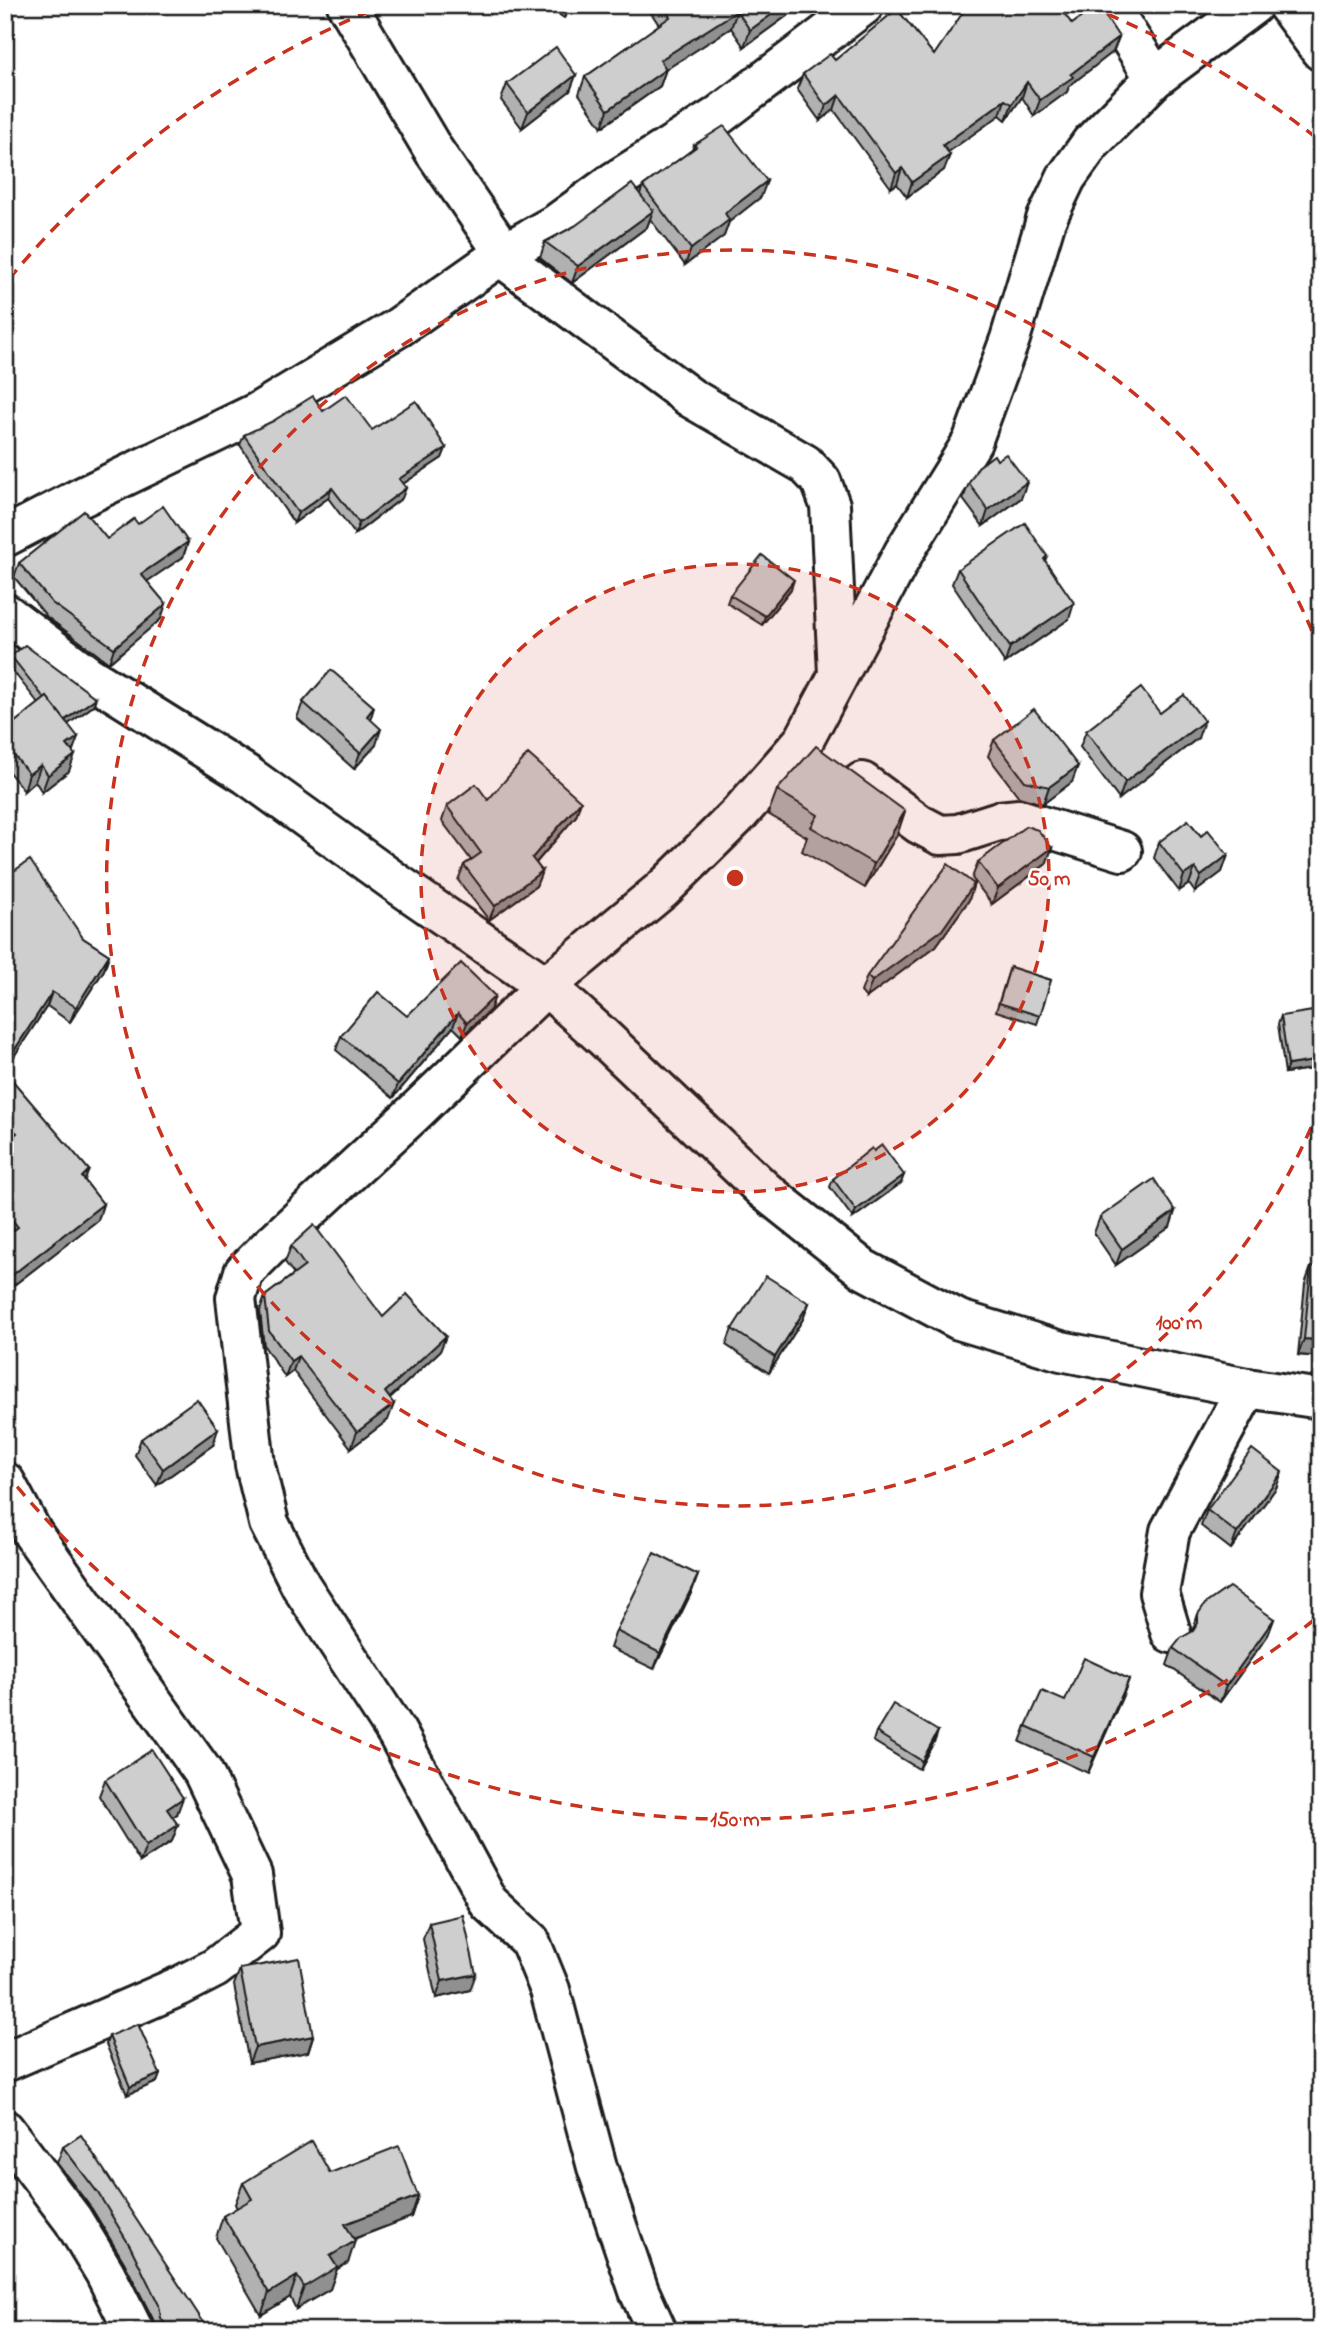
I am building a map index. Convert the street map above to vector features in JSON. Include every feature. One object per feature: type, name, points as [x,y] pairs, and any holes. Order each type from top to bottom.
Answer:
[{"type":"street","points":[[347,5],[433,150],[502,254],[691,398],[805,464],[821,481],[830,505],[838,674]]},
{"type":"street","points":[[1109,5],[1155,78]]},
{"type":"street","points":[[657,2331],[639,2291],[597,2166],[550,1990],[530,1941],[489,1903],[397,1732],[301,1586],[269,1523],[255,1465],[236,1298],[244,1272],[545,986],[663,889],[739,814],[804,740],[904,552],[972,442],[1010,339],[1046,220],[1066,178],[1091,143],[1155,78],[1253,5]]},
{"type":"street","points":[[1287,5],[1321,51]]},
{"type":"street","points":[[5,537],[258,412],[399,327],[502,254],[556,224],[615,181],[718,116],[855,8]]},
{"type":"street","points":[[5,613],[87,675],[247,775],[545,986],[604,1037],[764,1190],[863,1269],[959,1320],[1061,1351],[1247,1388],[1321,1399]]},
{"type":"street","points":[[804,740],[919,824],[940,835],[958,834],[999,821],[1019,819],[1122,851]]},
{"type":"street","points":[[1171,1633],[1159,1593],[1170,1531],[1247,1388]]},
{"type":"street","points":[[5,1482],[33,1534],[203,1772],[252,1875],[260,1933],[215,1968],[180,1986],[5,2062]]},
{"type":"street","points":[[5,2130],[73,2220],[105,2273],[134,2331]]},
{"type":"building","points":[[663,5],[785,5],[750,30],[737,11],[660,60],[666,69],[608,110],[585,77],[670,17]]},
{"type":"building","points":[[968,5],[1051,5],[1057,13],[1061,9],[1072,24],[1098,5],[1119,37],[1071,74],[1073,77],[1040,100],[1027,82],[1012,104],[1005,100],[943,145],[950,155],[912,182],[902,168],[896,173],[839,95],[826,106],[803,74],[830,54],[835,60],[897,9],[934,55]]},
{"type":"building","points":[[556,47],[576,75],[528,112],[507,84]]},
{"type":"building","points":[[724,126],[767,181],[725,213],[729,220],[691,249],[643,186],[696,147],[694,145]]},
{"type":"building","points":[[632,184],[653,211],[578,266],[545,242],[575,226]]},
{"type":"building","points":[[346,395],[372,430],[416,401],[446,448],[399,479],[406,488],[359,523],[332,488],[298,513],[244,435],[313,396],[323,411]]},
{"type":"building","points":[[1006,454],[1027,482],[988,510],[969,483],[978,467],[994,455],[997,460]]},
{"type":"building","points":[[163,506],[188,542],[141,574],[166,604],[114,648],[52,603],[19,563],[84,511],[107,539],[134,519],[138,524]]},
{"type":"building","points":[[1025,523],[1047,556],[1044,559],[1074,603],[1010,647],[958,569]]},
{"type":"building","points":[[762,555],[794,580],[765,616],[730,595]]},
{"type":"building","points":[[25,645],[96,698],[65,720],[11,656]]},
{"type":"building","points":[[331,670],[374,707],[367,716],[381,729],[360,753],[303,702]]},
{"type":"building","points":[[1141,688],[1160,713],[1184,695],[1204,721],[1125,782],[1086,731]]},
{"type":"building","points":[[47,697],[78,737],[67,745],[75,755],[48,775],[41,765],[29,774],[5,744],[5,730]]},
{"type":"building","points":[[1034,709],[1078,766],[1049,787],[1025,781],[994,740]]},
{"type":"building","points":[[816,746],[905,811],[874,864],[811,827],[818,815],[777,790]]},
{"type":"building","points":[[528,754],[581,801],[532,858],[542,871],[495,906],[464,865],[481,853],[447,806],[476,784],[488,800]]},
{"type":"building","points":[[1188,820],[1201,836],[1208,830],[1228,855],[1201,876],[1195,868],[1184,875],[1159,842]]},
{"type":"building","points":[[1026,826],[1038,830],[1052,848],[998,888],[978,862]]},
{"type":"building","points":[[30,860],[83,938],[109,955],[76,1007],[52,992],[6,1063],[5,877]]},
{"type":"building","points":[[948,864],[974,884],[942,930],[872,981],[867,976]]},
{"type":"building","points":[[461,963],[495,996],[467,1023],[458,1013],[398,1084],[341,1036],[378,992],[407,1016]]},
{"type":"building","points":[[1010,967],[1051,980],[1040,1016],[999,1003]]},
{"type":"building","points":[[1313,1011],[1320,1060],[1288,1065],[1281,1016]]},
{"type":"building","points":[[13,1081],[89,1170],[82,1177],[103,1204],[7,1279],[5,1237],[18,1227],[5,1211],[5,1143],[17,1133],[5,1122],[5,1090]]},
{"type":"building","points":[[882,1145],[904,1175],[856,1210],[833,1179],[872,1148],[874,1151]]},
{"type":"building","points":[[1154,1179],[1175,1211],[1122,1249],[1100,1217]]},
{"type":"building","points":[[314,1225],[383,1317],[407,1294],[446,1336],[385,1392],[394,1404],[357,1432],[298,1356],[291,1361],[269,1331],[265,1296],[305,1266],[291,1246]]},
{"type":"building","points":[[1311,1267],[1321,1268],[1321,1340],[1304,1339]]},
{"type":"building","points":[[766,1276],[809,1303],[775,1357],[732,1329]]},
{"type":"building","points":[[197,1399],[218,1429],[163,1469],[141,1439]]},
{"type":"building","points":[[1252,1449],[1282,1472],[1237,1533],[1207,1510]]},
{"type":"building","points":[[654,1553],[698,1575],[660,1653],[616,1631]]},
{"type":"building","points":[[1229,1587],[1274,1619],[1226,1686],[1173,1648],[1181,1638],[1193,1631],[1198,1623],[1198,1614],[1205,1604]]},
{"type":"building","points":[[1084,1658],[1129,1679],[1094,1757],[1026,1726],[1042,1691],[1065,1701]]},
{"type":"building","points":[[893,1704],[938,1731],[922,1761],[876,1732]]},
{"type":"building","points":[[152,1750],[183,1798],[167,1809],[178,1825],[146,1846],[105,1780]]},
{"type":"building","points":[[463,1915],[476,1974],[442,1981],[429,1923]]},
{"type":"building","points":[[299,1958],[313,2036],[255,2047],[240,1969]]},
{"type":"building","points":[[138,2024],[160,2074],[130,2087],[109,2036]]},
{"type":"building","points":[[81,2135],[206,2326],[199,2331],[169,2331],[161,2318],[159,2305],[130,2246],[98,2193],[63,2147]]},
{"type":"building","points":[[312,2141],[330,2173],[399,2146],[418,2196],[345,2224],[355,2241],[330,2256],[337,2267],[304,2287],[297,2276],[269,2293],[223,2216],[252,2199],[243,2183]]}]
